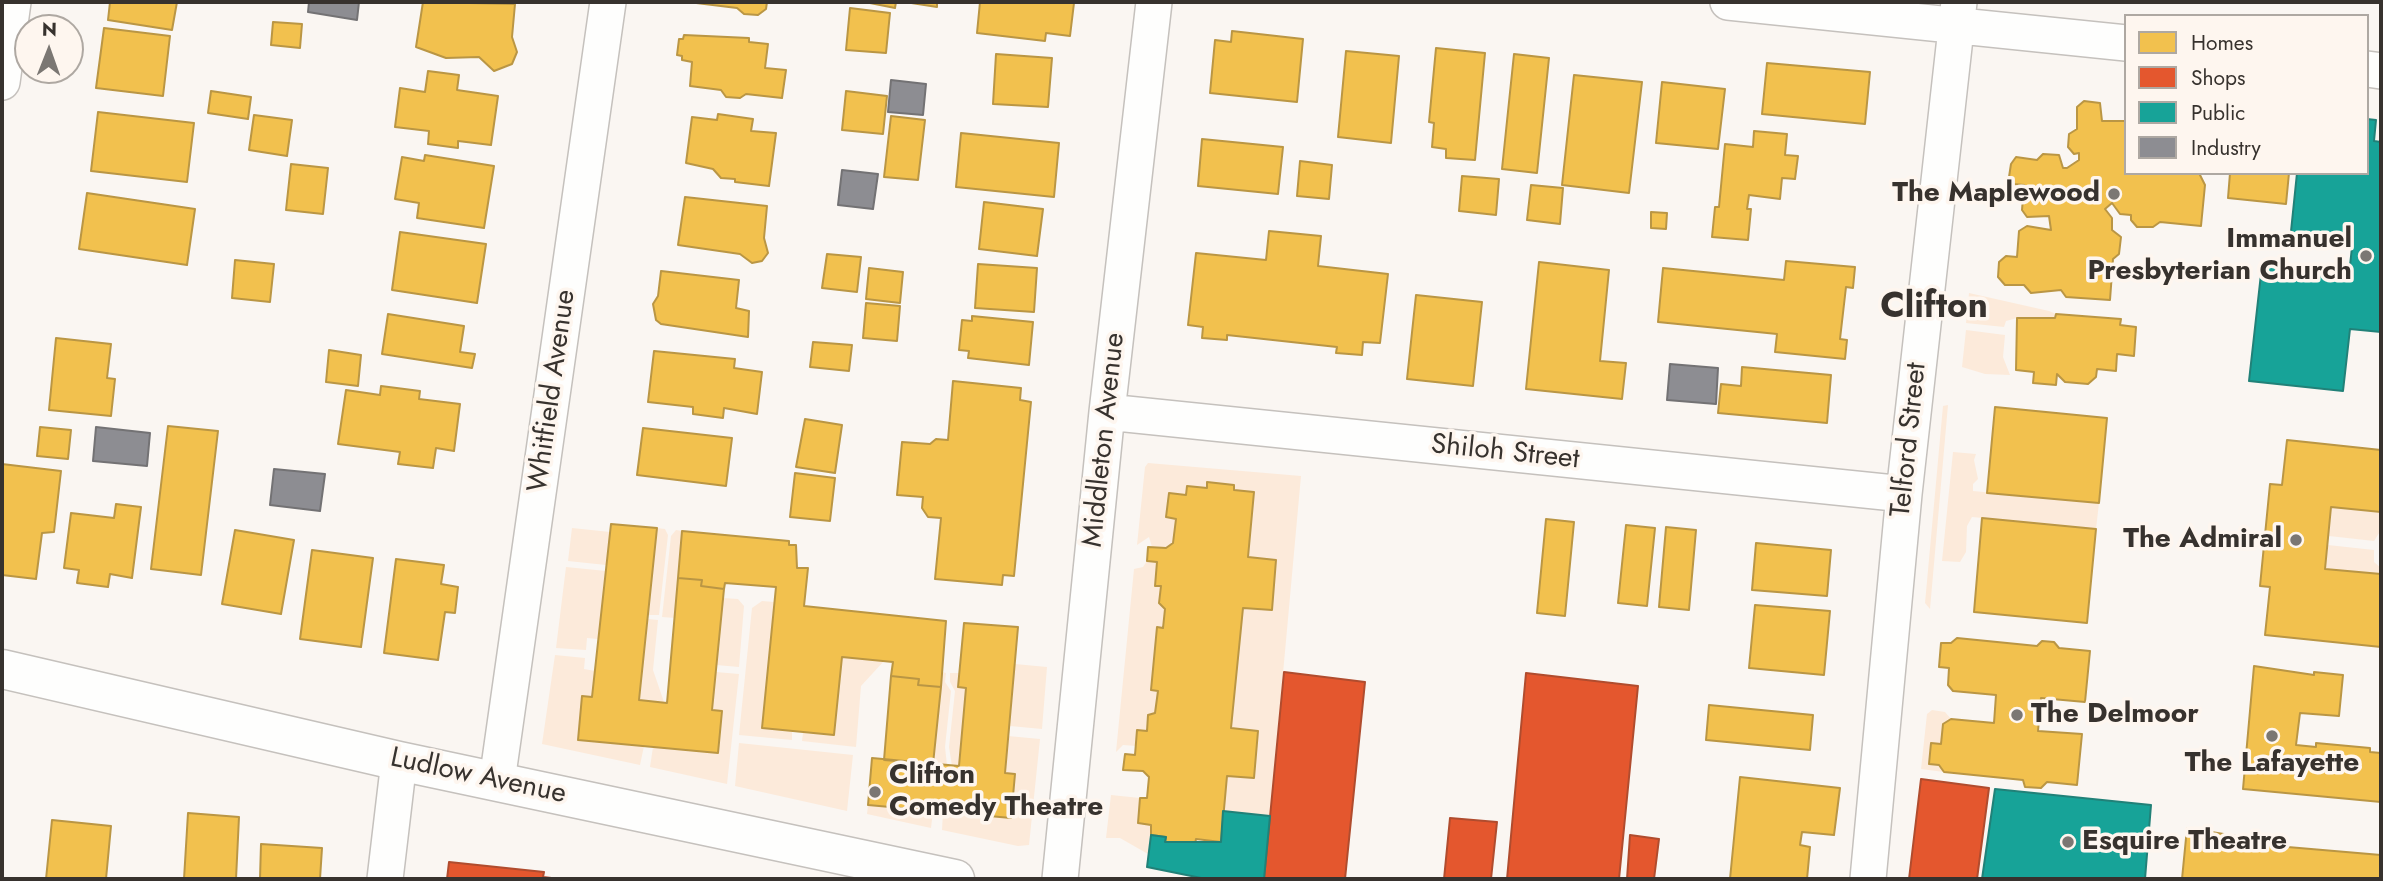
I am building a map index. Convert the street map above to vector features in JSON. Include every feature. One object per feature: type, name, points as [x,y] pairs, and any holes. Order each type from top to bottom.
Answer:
[{"type":"main road","name":"Ludlow Avenue","points":[[2,669],[399,761],[955,879]]},
{"type":"street","points":[[2,82],[13,2]]},
{"type":"street","name":"Whitfield Avenue","points":[[497,781],[608,2]]},
{"type":"street","name":"Middleton Avenue","points":[[1060,879],[1107,412],[1154,2]]},
{"type":"street","points":[[1728,2],[1957,14],[2124,43]]},
{"type":"street","name":"Telford Street","points":[[1868,879],[1904,494],[1957,14]]},
{"type":"street","name":"Shiloh Street","points":[[1107,412],[1904,494]]},
{"type":"street","points":[[385,879],[399,761]]},
{"type":"shaded area","points":[[1969,293],[2049,311],[2056,314],[2055,318],[2017,318],[2006,321],[2004,327],[1966,323]]},
{"type":"shaded area","points":[[1966,330],[2005,335],[2003,357],[2010,375],[1985,374],[1962,367]]},
{"type":"shaded area","points":[[1948,405],[1930,609],[1925,603],[1943,406]]},
{"type":"shaded area","points":[[1953,452],[1976,454],[1974,460],[1978,479],[1973,484],[1973,491],[2099,503],[2096,529],[1972,517],[1967,526],[1966,552],[1960,562],[1942,561]]},
{"type":"shaded area","points":[[1148,463],[1301,476],[1270,816],[1223,811],[1227,776],[1254,778],[1258,731],[1231,728],[1243,608],[1272,610],[1276,560],[1248,557],[1254,492],[1234,490],[1234,485],[1208,482],[1207,488],[1187,486],[1186,495],[1166,517],[1176,519],[1173,543],[1166,548],[1152,547],[1149,537],[1137,545],[1145,467]]},
{"type":"shaded area","points":[[2331,507],[2381,512],[2381,530],[2374,541],[2329,536]]},
{"type":"shaded area","points":[[572,528],[610,532],[606,565],[568,561]]},
{"type":"shaded area","points":[[657,528],[665,529],[668,535],[659,615],[648,615]]},
{"type":"shaded area","points":[[676,530],[682,531],[675,618],[662,617],[671,536]]},
{"type":"shaded area","points":[[2328,545],[2374,550],[2374,562],[2381,568],[2381,574],[2325,569]]},
{"type":"shaded area","points":[[1147,561],[1157,562],[1155,585],[1161,586],[1159,603],[1165,609],[1163,628],[1157,628],[1151,690],[1158,691],[1155,713],[1148,715],[1147,731],[1137,731],[1136,746],[1123,745],[1116,752],[1134,569],[1143,567]]},
{"type":"shaded area","points":[[566,567],[606,571],[598,639],[587,638],[586,650],[556,648]]},
{"type":"shaded area","points":[[723,598],[738,599],[744,606],[739,667],[716,665]]},
{"type":"shaded area","points":[[762,601],[774,602],[762,728],[792,731],[792,740],[739,735],[752,608]]},
{"type":"shaded area","points":[[648,619],[658,620],[653,670],[664,702],[639,700]]},
{"type":"shaded area","points":[[555,655],[585,658],[584,669],[595,671],[592,697],[582,696],[578,740],[644,746],[640,765],[542,744]]},
{"type":"shaded area","points":[[842,657],[884,661],[861,686],[856,747],[802,741],[803,733],[834,735]]},
{"type":"shaded area","points":[[1015,664],[1047,667],[1042,729],[1010,726]]},
{"type":"shaded area","points":[[716,672],[739,674],[727,784],[650,767],[653,747],[718,753],[722,712],[712,710]]},
{"type":"shaded area","points":[[942,672],[946,673],[945,682],[951,691],[945,747],[947,765],[933,764]]},
{"type":"shaded area","points":[[950,673],[959,673],[958,687],[966,688],[959,766],[952,766],[949,747],[955,691],[950,682]]},
{"type":"shaded area","points":[[1932,710],[1945,712],[1951,719],[1943,724],[1941,744],[1931,743],[1944,772],[1921,769],[1927,714]]},
{"type":"shaded area","points":[[1008,736],[1040,739],[1029,845],[1018,846],[942,830],[943,812],[1011,817],[1015,774],[1005,773]]},
{"type":"shaded area","points":[[739,743],[853,755],[847,811],[735,786]]},
{"type":"shaded area","points":[[1111,795],[1140,798],[1138,823],[1151,825],[1148,854],[1120,838],[1106,838]]},
{"type":"shaded area","points":[[868,805],[933,811],[931,828],[867,814]]},
{"type":"building: Homes","points":[[110,2],[177,2],[172,30],[108,20]]},
{"type":"building: Homes","points":[[423,2],[515,4],[512,37],[517,52],[512,64],[494,71],[479,57],[446,58],[416,47]]},
{"type":"building: Homes","points":[[688,2],[767,2],[766,9],[758,15],[744,14],[737,8]]},
{"type":"building: Homes","points":[[865,2],[896,2],[895,8]]},
{"type":"building: Homes","points":[[905,2],[937,2],[937,7]]},
{"type":"building: Homes","points":[[980,2],[1074,3],[1070,36],[1046,33],[1045,41],[977,33]]},
{"type":"building: Homes","points":[[850,8],[890,13],[886,53],[846,50]]},
{"type":"building: Homes","points":[[273,22],[302,24],[300,48],[271,45]]},
{"type":"building: Homes","points":[[104,28],[170,36],[163,96],[96,88]]},
{"type":"building: Homes","points":[[1232,31],[1303,39],[1297,102],[1210,93],[1215,40],[1231,42]]},
{"type":"building: Homes","points":[[684,35],[749,38],[749,42],[768,44],[765,68],[786,70],[782,98],[746,94],[740,98],[726,97],[721,90],[690,86],[692,62],[682,60],[682,56],[677,55],[679,39],[683,39]]},
{"type":"building: Homes","points":[[1436,48],[1485,53],[1475,160],[1446,158],[1446,149],[1432,147],[1434,123],[1429,122]]},
{"type":"building: Homes","points":[[1346,51],[1399,56],[1391,143],[1338,137]]},
{"type":"building: Homes","points":[[996,54],[1052,58],[1048,107],[993,104]]},
{"type":"building: Homes","points":[[1514,54],[1549,58],[1537,173],[1502,169]]},
{"type":"building: Homes","points":[[1767,63],[1870,72],[1865,124],[1762,114]]},
{"type":"building: Homes","points":[[428,71],[459,75],[457,90],[498,96],[491,145],[458,141],[458,148],[428,144],[429,131],[395,127],[400,88],[425,92]]},
{"type":"building: Homes","points":[[1574,75],[1642,82],[1629,193],[1562,185]]},
{"type":"building: Homes","points":[[1662,82],[1725,89],[1718,149],[1656,143]]},
{"type":"building: Homes","points":[[211,91],[251,97],[248,119],[208,113]]},
{"type":"building: Homes","points":[[846,91],[887,96],[883,134],[842,130]]},
{"type":"building: Homes","name":"The Maplewood","points":[[2084,101],[2100,103],[2102,121],[2124,121],[2124,175],[2200,175],[2205,185],[2201,226],[2160,222],[2153,227],[2137,227],[2131,220],[2131,215],[2120,214],[2112,203],[2105,209],[2112,218],[2112,230],[2121,237],[2119,254],[2113,259],[2110,300],[2066,297],[2061,290],[2031,293],[2024,285],[2005,285],[1998,277],[1999,262],[2006,256],[2017,257],[2019,231],[2027,226],[2051,230],[2049,216],[2027,217],[2022,210],[2024,185],[2013,184],[2009,177],[2011,164],[2016,157],[2037,160],[2043,154],[2059,155],[2063,168],[2079,160],[2079,153],[2074,154],[2068,147],[2069,134],[2077,129],[2077,107]]},
{"type":"building: Homes","points":[[98,112],[194,123],[187,182],[91,171]]},
{"type":"building: Homes","points":[[718,114],[753,119],[751,131],[776,133],[769,186],[735,182],[735,179],[721,178],[713,169],[686,163],[692,117],[717,120]]},
{"type":"building: Homes","points":[[254,115],[292,120],[287,156],[249,150]]},
{"type":"building: Homes","points":[[891,116],[925,120],[918,180],[884,177]]},
{"type":"building: Homes","points":[[1754,131],[1787,134],[1785,155],[1798,156],[1795,179],[1782,178],[1780,199],[1749,195],[1747,209],[1751,209],[1748,240],[1712,237],[1715,207],[1719,207],[1725,144],[1753,147]]},
{"type":"building: Homes","points":[[961,133],[1059,143],[1054,197],[956,187]]},
{"type":"building: Homes","points":[[1202,139],[1283,147],[1278,194],[1198,186]]},
{"type":"building: Homes","points":[[425,155],[494,166],[484,228],[417,218],[419,203],[395,199],[402,157],[424,161]]},
{"type":"building: Homes","points":[[1300,161],[1332,165],[1329,199],[1297,196]]},
{"type":"building: Homes","points":[[291,164],[328,168],[323,214],[286,210]]},
{"type":"building: Homes","points":[[2230,175],[2289,175],[2286,204],[2228,198]]},
{"type":"building: Homes","points":[[1462,176],[1499,179],[1496,215],[1459,211]]},
{"type":"building: Homes","points":[[1531,185],[1563,188],[1560,224],[1527,220]]},
{"type":"building: Homes","points":[[87,193],[195,209],[187,265],[79,249]]},
{"type":"building: Homes","points":[[685,197],[767,206],[764,238],[768,253],[762,261],[752,263],[740,254],[678,245]]},
{"type":"building: Homes","points":[[984,202],[1043,209],[1037,256],[979,249]]},
{"type":"building: Homes","points":[[1651,212],[1667,213],[1666,229],[1651,228]]},
{"type":"building: Homes","points":[[1269,231],[1321,236],[1318,266],[1388,274],[1380,343],[1363,342],[1362,355],[1336,353],[1337,347],[1227,335],[1227,340],[1202,338],[1203,327],[1188,325],[1196,253],[1266,260]]},
{"type":"building: Homes","points":[[400,232],[486,244],[477,303],[392,290]]},
{"type":"building: Homes","points":[[827,254],[861,257],[857,292],[822,288]]},
{"type":"building: Homes","points":[[235,260],[274,264],[270,302],[232,298]]},
{"type":"building: Homes","points":[[1786,261],[1855,267],[1853,288],[1846,287],[1840,339],[1847,340],[1845,359],[1775,352],[1777,334],[1658,322],[1663,268],[1784,280]]},
{"type":"building: Homes","points":[[1539,262],[1609,270],[1600,361],[1626,363],[1622,399],[1526,389]]},
{"type":"building: Homes","points":[[978,264],[1037,268],[1034,312],[975,308]]},
{"type":"building: Homes","points":[[869,268],[903,272],[900,303],[866,299]]},
{"type":"building: Homes","points":[[661,271],[739,280],[736,308],[749,311],[748,337],[661,324],[656,320],[653,304],[658,296]]},
{"type":"building: Homes","points":[[1416,295],[1482,302],[1473,386],[1407,379]]},
{"type":"building: Homes","points":[[866,303],[900,306],[897,341],[863,338]]},
{"type":"building: Homes","points":[[388,314],[464,326],[460,352],[475,354],[472,368],[382,354]]},
{"type":"building: Homes","points":[[2056,314],[2121,319],[2120,325],[2136,327],[2134,356],[2117,354],[2116,371],[2097,369],[2096,377],[2088,384],[2065,382],[2057,374],[2056,385],[2033,383],[2034,372],[2016,370],[2017,318],[2055,318]]},
{"type":"building: Homes","points":[[972,316],[1033,322],[1029,365],[968,358],[969,351],[959,350],[962,320],[972,321]]},
{"type":"building: Homes","points":[[56,338],[111,344],[107,378],[115,379],[111,416],[49,410]]},
{"type":"building: Homes","points":[[813,342],[852,345],[849,371],[810,367]]},
{"type":"building: Homes","points":[[329,350],[361,355],[358,386],[326,382]]},
{"type":"building: Homes","points":[[654,351],[735,359],[734,368],[762,372],[757,414],[724,408],[723,418],[693,414],[693,407],[648,402]]},
{"type":"building: Homes","points":[[1742,367],[1831,375],[1827,423],[1718,413],[1721,384],[1741,386]]},
{"type":"building: Homes","points":[[953,381],[1021,388],[1020,400],[1031,402],[1014,576],[1003,575],[1002,585],[935,579],[941,518],[928,517],[922,508],[923,497],[897,495],[902,442],[930,444],[936,439],[948,440]]},
{"type":"building: Homes","points":[[381,386],[420,391],[419,399],[460,404],[454,451],[436,448],[433,468],[398,464],[400,452],[338,444],[346,390],[380,395]]},
{"type":"building: Homes","points":[[1995,407],[2107,418],[2099,503],[1987,493]]},
{"type":"building: Homes","points":[[805,419],[842,425],[835,473],[796,467]]},
{"type":"building: Homes","points":[[168,426],[218,431],[201,575],[151,569]]},
{"type":"building: Homes","points":[[40,427],[71,430],[68,459],[37,456]]},
{"type":"building: Homes","points":[[643,428],[732,438],[726,486],[637,475]]},
{"type":"building: Homes","name":"The Admiral","points":[[2287,440],[2381,450],[2381,512],[2331,507],[2325,569],[2381,574],[2381,647],[2265,635],[2270,587],[2260,586],[2270,484],[2282,485]]},
{"type":"building: Homes","points":[[2,464],[61,471],[54,532],[42,533],[36,579],[2,575]]},
{"type":"building: Homes","points":[[795,473],[835,478],[830,521],[790,517]]},
{"type":"building: Homes","points":[[1207,482],[1234,485],[1234,490],[1254,492],[1248,557],[1276,560],[1272,610],[1243,608],[1231,728],[1258,731],[1254,778],[1227,776],[1221,842],[1196,839],[1195,844],[1165,842],[1166,837],[1151,835],[1151,825],[1138,823],[1140,798],[1147,798],[1149,777],[1143,771],[1123,770],[1125,754],[1135,755],[1137,730],[1147,731],[1148,715],[1155,713],[1158,691],[1151,690],[1157,627],[1163,628],[1165,609],[1159,603],[1161,586],[1155,586],[1157,562],[1147,561],[1148,547],[1166,548],[1173,543],[1176,519],[1166,517],[1169,493],[1186,495],[1187,486],[1207,488]]},
{"type":"building: Homes","points":[[116,504],[141,507],[132,578],[110,574],[108,587],[77,583],[79,570],[64,568],[71,513],[114,518]]},
{"type":"building: Homes","points":[[1982,518],[2096,529],[2087,623],[1974,612]]},
{"type":"building: Homes","points":[[1546,519],[1574,522],[1565,616],[1537,613]]},
{"type":"building: Homes","points":[[611,524],[657,528],[639,700],[667,703],[678,578],[702,580],[701,586],[724,589],[712,710],[722,711],[718,753],[578,740],[582,696],[592,697]]},
{"type":"building: Homes","points":[[1626,525],[1655,528],[1647,606],[1618,603]]},
{"type":"building: Homes","points":[[1666,527],[1696,530],[1689,610],[1659,607]]},
{"type":"building: Homes","points":[[235,530],[294,540],[281,614],[222,604]]},
{"type":"building: Homes","points":[[682,531],[789,541],[789,545],[796,545],[797,568],[808,568],[804,606],[946,621],[941,687],[918,685],[919,679],[891,676],[893,662],[842,657],[834,735],[762,728],[776,587],[725,583],[724,589],[701,586],[702,580],[678,578]]},
{"type":"building: Homes","points":[[1756,543],[1831,550],[1827,596],[1752,590]]},
{"type":"building: Homes","points":[[312,550],[373,558],[361,647],[300,639]]},
{"type":"building: Homes","points":[[396,559],[444,565],[441,584],[458,587],[455,613],[445,612],[438,660],[384,653]]},
{"type":"building: Homes","points":[[1755,605],[1830,611],[1824,675],[1749,668]]},
{"type":"building: Homes","points":[[964,623],[1018,627],[1005,773],[1015,774],[1011,818],[868,805],[872,758],[959,766],[966,688],[958,687]]},
{"type":"building: Homes","name":"The Delmoor","points":[[1957,638],[2037,646],[2042,641],[2054,642],[2059,648],[2090,651],[2085,702],[2041,698],[2038,731],[2082,734],[2077,785],[2047,782],[2041,788],[2025,787],[2023,780],[1944,772],[1939,765],[1929,764],[1931,743],[1941,744],[1943,724],[1951,719],[1994,723],[1996,695],[1953,691],[1948,685],[1949,668],[1939,667],[1941,643],[1951,643]]},
{"type":"building: Homes","name":"The Lafayette","points":[[2254,666],[2314,675],[2314,672],[2343,675],[2339,716],[2300,713],[2296,745],[2316,747],[2316,743],[2370,748],[2370,752],[2381,753],[2381,802],[2243,789]]},
{"type":"building: Homes","points":[[891,676],[919,679],[918,685],[941,687],[933,764],[884,760]]},
{"type":"building: Homes","points":[[1709,705],[1813,715],[1810,750],[1706,740]]},
{"type":"building: Homes","points":[[1740,777],[1840,788],[1834,835],[1802,832],[1800,845],[1810,847],[1807,879],[1730,879]]},
{"type":"building: Homes","points":[[188,813],[239,817],[236,879],[184,879]]},
{"type":"building: Homes","points":[[52,820],[111,826],[106,879],[46,879]]},
{"type":"building: Homes","points":[[2187,828],[2242,837],[2241,843],[2381,855],[2381,879],[2182,879]]},
{"type":"building: Homes","points":[[261,844],[322,848],[320,879],[260,879]]},
{"type":"building: Shops","points":[[1284,672],[1365,682],[1345,879],[1264,879]]},
{"type":"building: Shops","points":[[1526,673],[1638,686],[1619,879],[1507,879]]},
{"type":"building: Shops","points":[[1921,779],[1989,788],[1977,879],[1909,879]]},
{"type":"building: Shops","points":[[1450,818],[1497,822],[1491,879],[1444,879]]},
{"type":"building: Shops","points":[[1630,835],[1659,839],[1654,879],[1627,879]]},
{"type":"building: Shops","points":[[449,862],[544,872],[543,877],[560,879],[447,879]]},
{"type":"building: Public","name":"Immanuel Presbyterian Church","points":[[2369,119],[2376,120],[2374,141],[2381,142],[2381,332],[2350,329],[2343,391],[2249,381],[2262,265],[2349,275],[2352,247],[2290,241],[2297,175],[2369,175]]},
{"type":"building: Public","name":"Esquire Theatre","points":[[1995,789],[2151,805],[2145,879],[1982,879]]},
{"type":"building: Public","points":[[1223,811],[1270,816],[1264,879],[1206,879],[1147,867],[1151,835],[1166,837],[1165,842],[1221,842]]},
{"type":"building: Industry","points":[[309,2],[359,2],[357,20],[308,12]]},
{"type":"building: Industry","points":[[891,80],[926,84],[923,115],[888,112]]},
{"type":"building: Industry","points":[[842,170],[878,174],[873,209],[838,205]]},
{"type":"building: Industry","points":[[1670,364],[1718,368],[1716,404],[1667,400]]},
{"type":"building: Industry","points":[[96,427],[150,433],[147,466],[93,461]]},
{"type":"building: Industry","points":[[274,469],[325,474],[320,511],[270,505]]},
{"type":"place","name":"The Maplewood","points":[[2114,194]]},
{"type":"place","name":"Immanuel Presbyterian Church","points":[[2366,256]]},
{"type":"place","name":"The Admiral","points":[[2296,540]]},
{"type":"place","name":"The Delmoor","points":[[2017,715]]},
{"type":"place","name":"The Lafayette","points":[[2272,736]]},
{"type":"place","name":"Clifton Comedy Theatre","points":[[875,792]]},
{"type":"place","name":"Esquire Theatre","points":[[2068,842]]},
{"type":"district","name":"Clifton","points":[[1934,309]]}]
